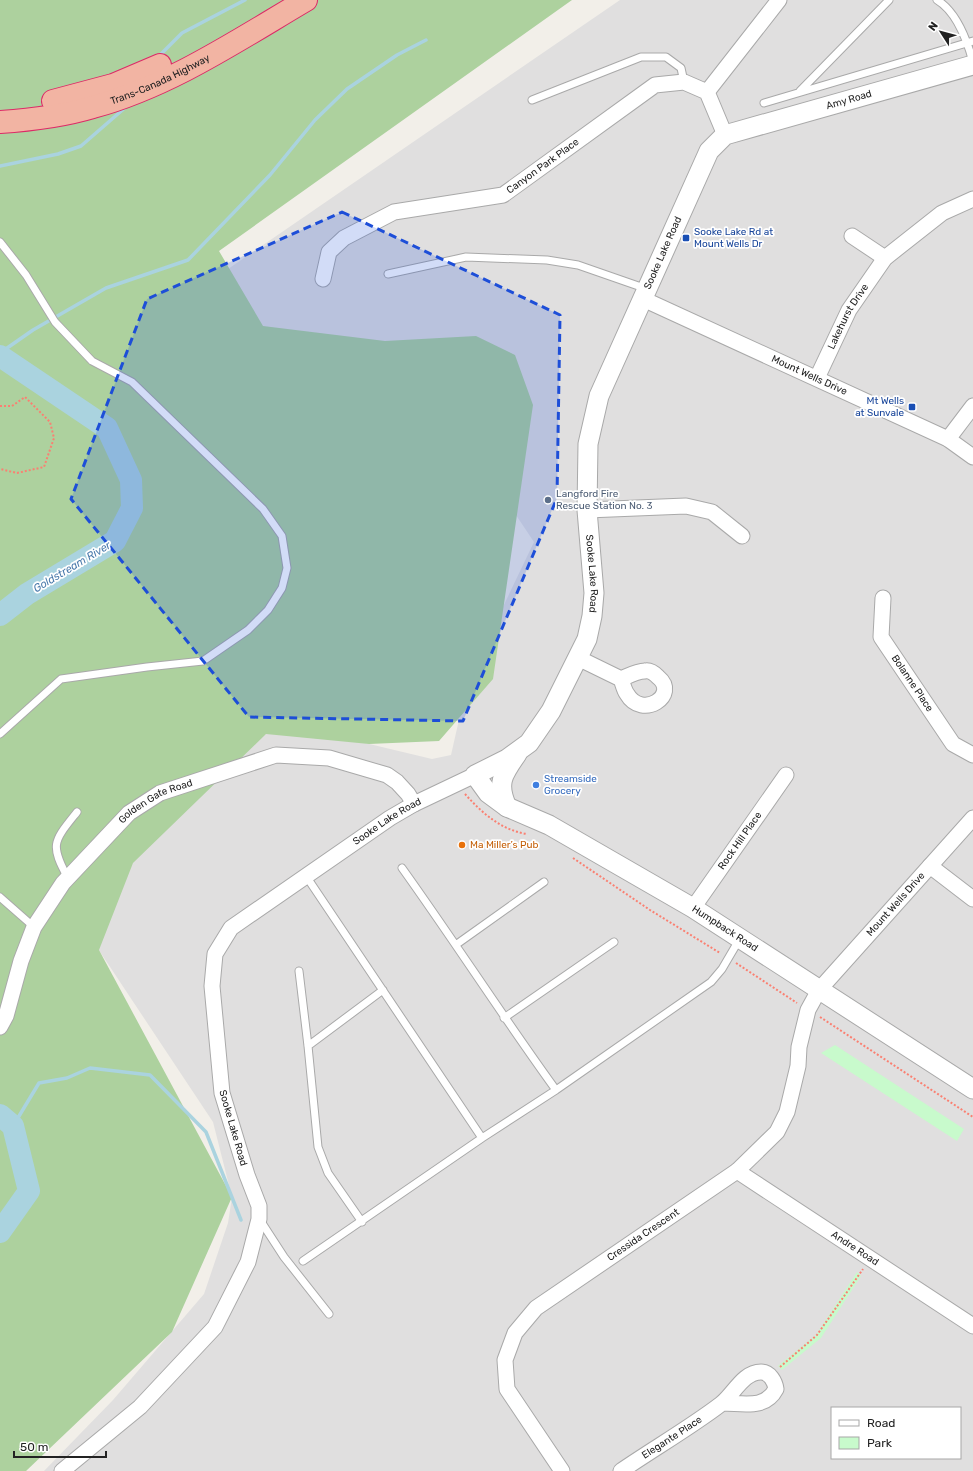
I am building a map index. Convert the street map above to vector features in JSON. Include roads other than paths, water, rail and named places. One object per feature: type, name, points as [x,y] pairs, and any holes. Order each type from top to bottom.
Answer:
[{"type":"highway","name":"Trans-Canada Highway","points":[[0,107],[19,107],[71,97],[126,80],[153,69],[197,47],[279,0]]},
{"type":"highway","name":"Trans-Canada Highway","points":[[0,122],[39,118],[92,108],[131,95],[171,77],[306,0]]},
{"type":"street","points":[[725,135],[707,92],[779,0]]},
{"type":"street","name":"Amy Road","points":[[725,135],[973,65]]},
{"type":"street","name":"Canyon Park Place","points":[[322,279],[329,252],[344,238],[394,212],[503,195],[655,85],[684,82],[707,92]]},
{"type":"street","name":"Sooke Lake Road","points":[[62,1471],[140,1408],[216,1327],[248,1262],[259,1219],[259,1206],[247,1175],[222,1093],[212,986],[215,954],[231,928],[390,818],[414,804],[475,775],[518,752],[529,743],[540,728],[578,658],[587,639],[592,616],[594,593],[587,510],[588,444],[599,396],[704,160],[712,147],[725,135]]},
{"type":"street","name":"Lakehurst Drive","points":[[817,378],[849,310],[885,258],[942,213],[973,200]]},
{"type":"street","points":[[852,236],[885,258]]},
{"type":"street","name":"Mount Wells Drive","points":[[645,294],[817,378],[948,439],[973,457]]},
{"type":"street","points":[[948,439],[973,406]]},
{"type":"street","points":[[587,510],[686,506],[712,512],[742,536]]},
{"type":"street","name":"Bolanne Place","points":[[883,598],[881,637],[953,744],[973,755]]},
{"type":"street","points":[[578,658],[621,680]]},
{"type":"street","points":[[507,807],[501,794],[501,782],[505,771],[518,752]]},
{"type":"street","name":"Golden Gate Road","points":[[0,1027],[6,1016],[21,961],[34,927],[68,878],[129,813],[160,793],[276,755],[329,758],[387,775],[397,782],[414,804]]},
{"type":"street","name":"Humpback Road","points":[[475,775],[488,793],[507,807],[549,825],[693,908],[973,1089]]},
{"type":"street","name":"Rock Hill Place","points":[[693,908],[786,775]]},
{"type":"street","name":"Mount Wells Drive","points":[[819,990],[973,818]]},
{"type":"street","points":[[930,866],[973,899]]},
{"type":"street","name":"Cressida Crescent","points":[[562,1471],[507,1389],[505,1360],[515,1333],[536,1308],[737,1171],[777,1132],[787,1112],[798,1066],[799,1047],[808,1010],[819,990]]},
{"type":"street","name":"Andre Road","points":[[737,1171],[973,1326]]},
{"type":"street","name":"Elegante Place","points":[[621,1471],[722,1403],[744,1379],[753,1374],[763,1372],[771,1376],[776,1389],[772,1398],[763,1403],[722,1403]]},
{"type":"lane","points":[[799,92],[889,0]]},
{"type":"lane","points":[[937,0],[946,6],[970,42],[973,62]]},
{"type":"lane","points":[[764,102],[970,42]]},
{"type":"lane","points":[[532,100],[641,56],[666,57],[681,68],[684,82]]},
{"type":"lane","points":[[0,242],[26,275],[55,322],[92,361],[132,382],[263,509],[282,536],[288,568],[282,588],[268,610],[248,630],[203,661],[147,667],[61,680],[0,734]]},
{"type":"lane","points":[[388,274],[466,257],[548,260],[578,265],[645,294]]},
{"type":"lane","points":[[68,878],[57,858],[55,847],[60,833],[77,812]]},
{"type":"lane","points":[[402,868],[457,944],[504,1018],[556,1090]]},
{"type":"lane","points":[[306,876],[482,1138]]},
{"type":"lane","points":[[457,944],[544,882]]},
{"type":"lane","points":[[0,898],[34,927]]},
{"type":"lane","points":[[304,1261],[482,1138],[556,1090],[710,982],[728,958],[740,938]]},
{"type":"lane","points":[[504,1018],[614,942]]},
{"type":"lane","points":[[299,971],[318,1147],[328,1173],[362,1222]]},
{"type":"lane","points":[[308,1046],[383,990]]},
{"type":"lane","points":[[259,1219],[284,1257],[330,1314]]},
{"type":"waterway","points":[[158,57],[182,33],[245,0]]},
{"type":"waterway","points":[[0,353],[33,330],[106,288],[188,260],[270,175],[315,120],[347,89],[397,55],[426,40]]},
{"type":"waterway","points":[[0,166],[58,154],[81,146],[127,106]]},
{"type":"waterway","name":"Goldstream River","points":[[0,356],[107,428],[131,480],[132,508],[115,541],[27,594],[0,615]]},
{"type":"waterway","points":[[13,1126],[39,1083],[67,1078],[90,1068],[150,1075],[206,1132],[241,1220]]},
{"type":"waterway","name":"Goldstream River","points":[[0,1115],[13,1126],[29,1191],[0,1232]]},
{"type":"place","name":"Sooke Lake Rd at Mount Wells Dr","points":[[686,238]]},
{"type":"place","name":"Mt Wells at Sunvale","points":[[912,407]]},
{"type":"place","name":"Langford Fire Rescue Station No. 3","points":[[548,500]]},
{"type":"place","name":"Streamside Grocery","points":[[536,785]]},
{"type":"place","name":"Ma Miller’s Pub","points":[[462,845]]}]
